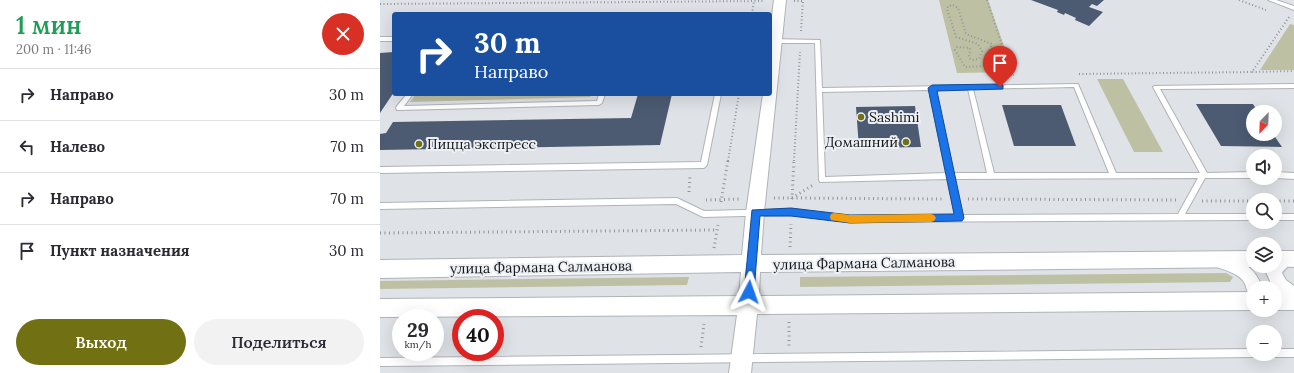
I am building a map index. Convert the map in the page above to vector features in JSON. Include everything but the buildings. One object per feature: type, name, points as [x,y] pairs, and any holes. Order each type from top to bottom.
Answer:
[{"type":"street","points":[[772,58],[773,41],[780,1]]},
{"type":"street","points":[[741,365],[748,305],[756,206],[770,96]]},
{"type":"street","name":"улица Фармана Салманова","points":[[380,269],[712,264],[1246,259]]},
{"type":"street","points":[[1285,259],[1278,265],[1274,272],[1276,281],[1282,287],[1294,294]]},
{"type":"street","points":[[1215,260],[1232,265],[1244,272],[1252,281]]},
{"type":"street","points":[[380,308],[1244,301]]},
{"type":"street","points":[[1282,301],[1294,301]]},
{"type":"lane","points":[[1271,0],[1294,8]]},
{"type":"lane","points":[[380,39],[392,39]]},
{"type":"lane","points":[[773,41],[818,41],[822,180],[951,176],[1246,175]]},
{"type":"lane","points":[[820,90],[1076,85],[1114,176]]},
{"type":"lane","points":[[1204,174],[1156,87],[1294,86]]},
{"type":"lane","points":[[970,87],[991,176]]},
{"type":"lane","points":[[932,88],[959,218]]},
{"type":"lane","points":[[408,96],[399,108],[599,103],[601,96]]},
{"type":"lane","points":[[380,170],[704,165],[718,96]]},
{"type":"lane","points":[[1180,217],[1204,174]]},
{"type":"lane","points":[[1282,175],[1294,176]]},
{"type":"lane","points":[[380,206],[677,202],[703,214],[720,214],[756,206],[850,219],[1246,217]]},
{"type":"lane","points":[[1282,217],[1294,217]]},
{"type":"lane","points":[[380,362],[699,358],[741,365],[789,357],[1246,353]]},
{"type":"lane","points":[[1282,353],[1294,353]]},
{"type":"path","points":[[380,4],[803,0],[791,212],[790,264]]},
{"type":"path","points":[[987,0],[1012,75],[1020,75]]},
{"type":"path","points":[[752,12],[754,1]]},
{"type":"path","points":[[948,6],[958,8],[966,34],[992,44],[984,66],[965,67],[955,50],[957,48],[970,48],[972,50],[969,58],[972,60],[978,59],[982,51],[978,44],[956,37],[947,9],[948,6]]},
{"type":"path","points":[[1252,72],[1289,19]]},
{"type":"path","points":[[1074,74],[1294,71]]},
{"type":"path","points":[[712,264],[739,96]]},
{"type":"path","points":[[691,165],[688,191],[693,194]]},
{"type":"path","points":[[792,198],[822,180]]},
{"type":"path","points":[[702,200],[721,200],[756,206],[792,198],[1246,201]]},
{"type":"path","points":[[1282,201],[1294,201]]},
{"type":"path","points":[[380,233],[717,230]]},
{"type":"path","points":[[789,304],[789,357]]},
{"type":"path","points":[[699,358],[707,305]]},
{"type":"green space","points":[[939,0],[988,0],[1013,72],[957,73]]},
{"type":"green space","points":[[1290,24],[1294,25],[1294,70],[1260,70]]},
{"type":"green space","points":[[1097,79],[1123,79],[1163,152],[1134,152]]},
{"type":"green space","points":[[414,96],[591,96],[590,97],[410,102]]},
{"type":"green space","points":[[1226,273],[1233,277],[1230,282],[800,287],[800,277]]},
{"type":"green space","points":[[689,277],[687,285],[380,289],[380,281]]},
{"type":"slow traffic","points":[[834,217],[850,219],[931,218]]},
{"type":"place","name":"Sashimi","points":[[861,117]]},
{"type":"place","name":"Домашний","points":[[906,142]]},
{"type":"place","name":"Пицца экспресс","points":[[419,144]]},
{"type":"route","points":[[749,292],[755,213],[791,212],[850,219],[959,218],[932,88],[1000,87]]}]
